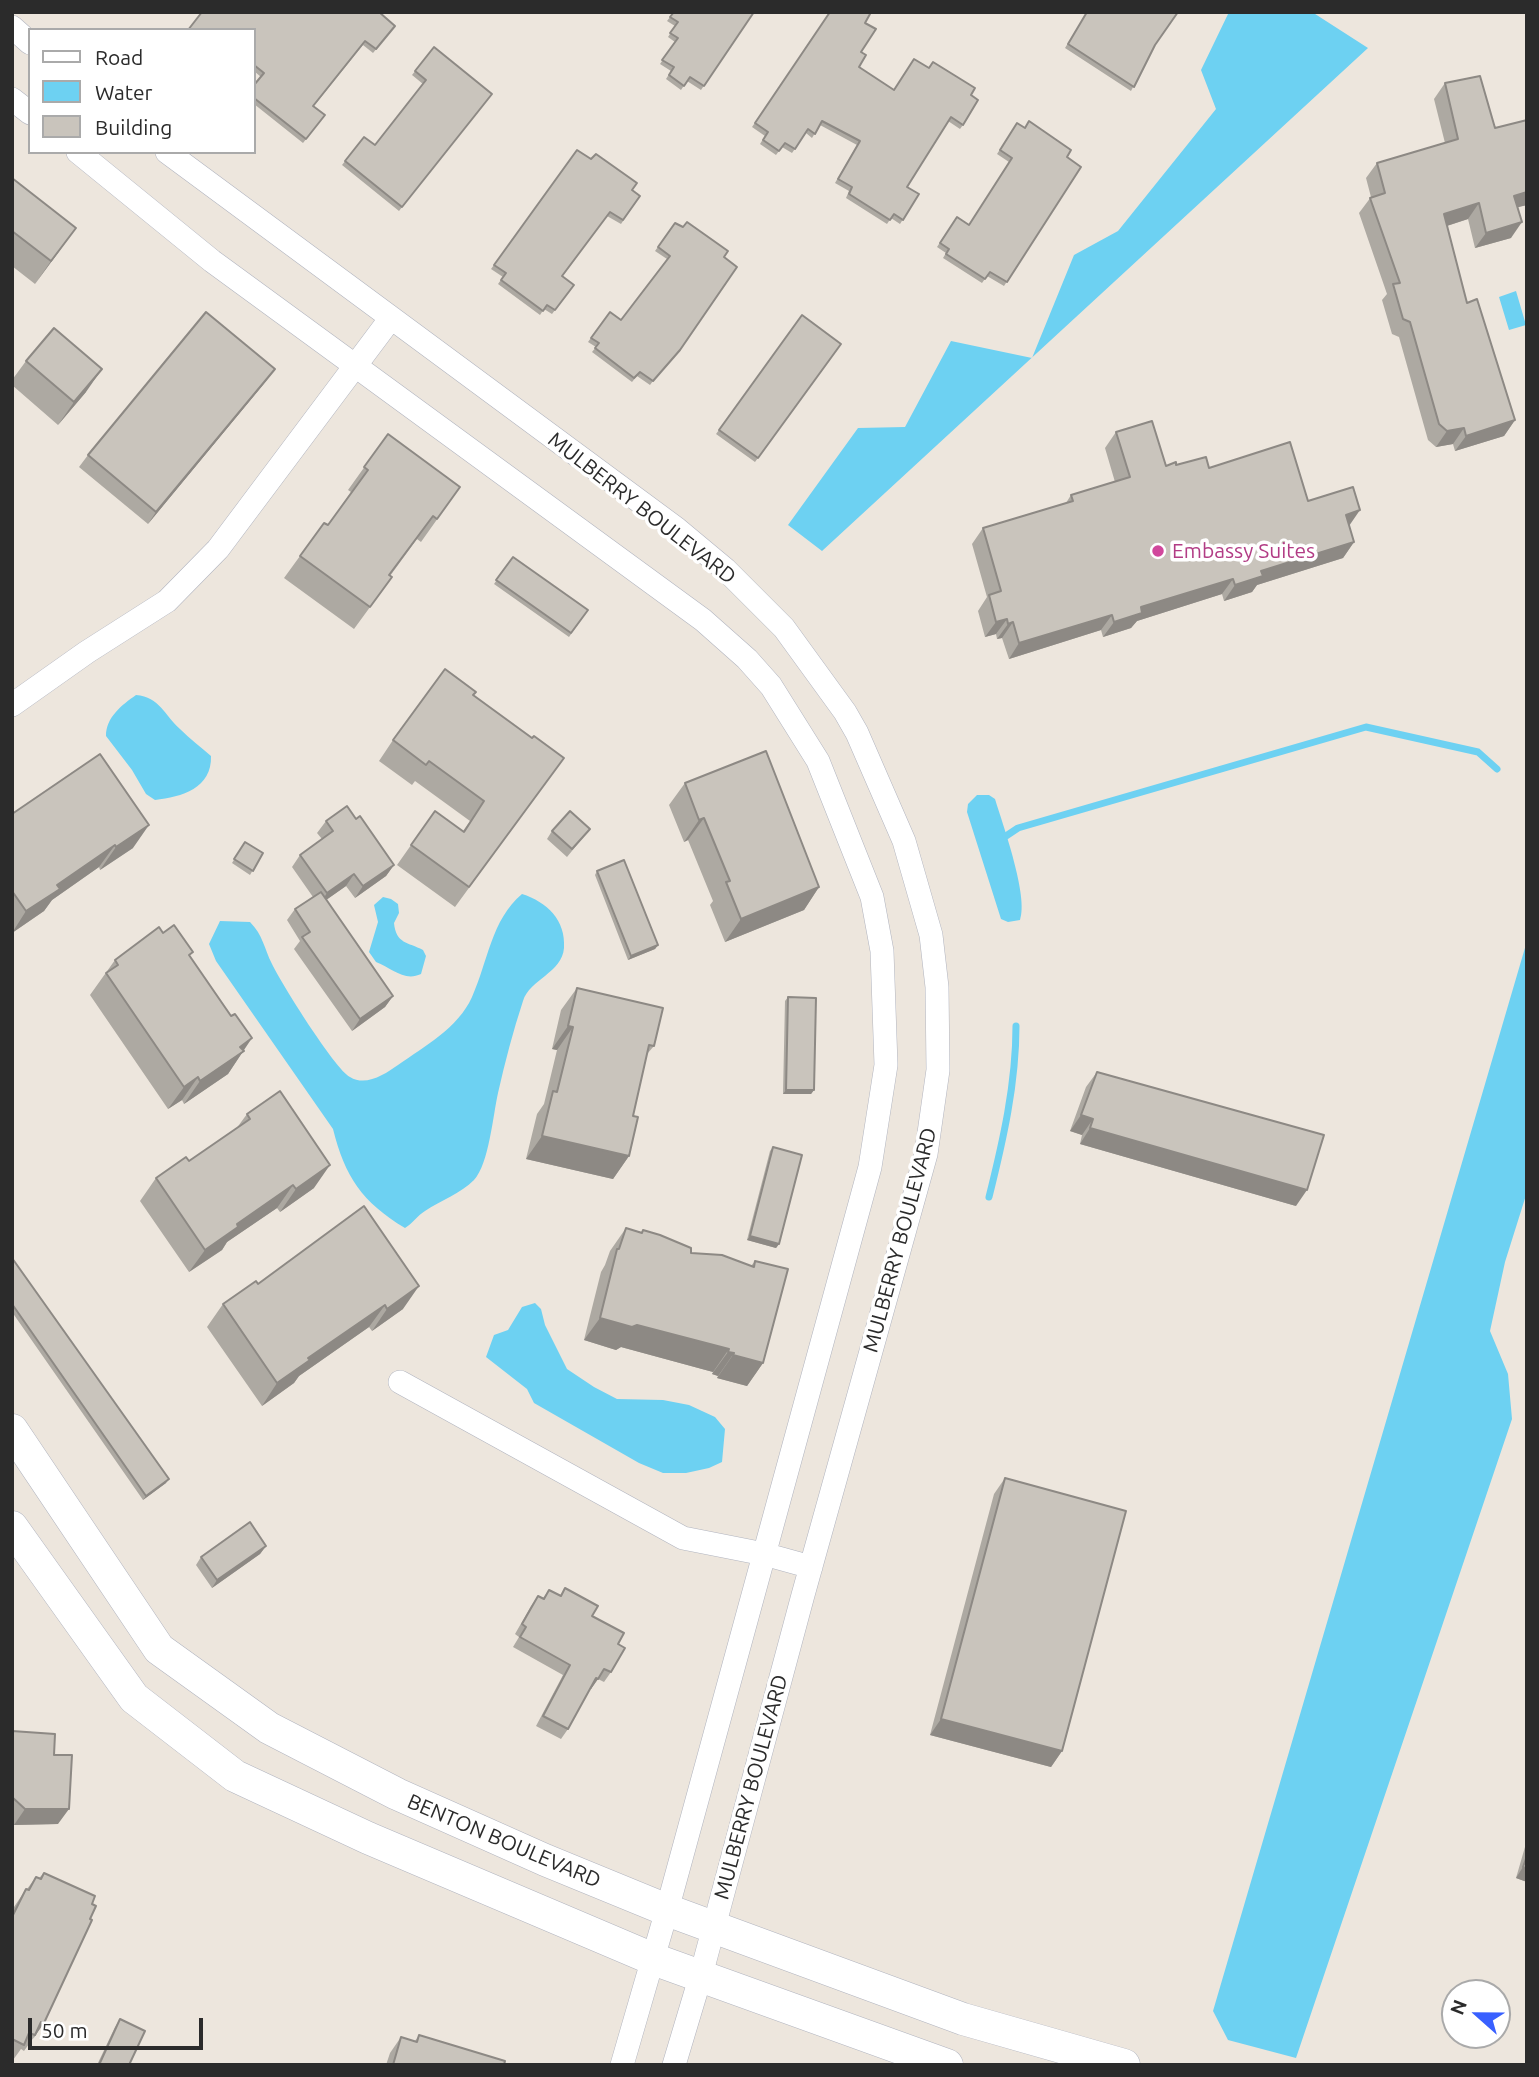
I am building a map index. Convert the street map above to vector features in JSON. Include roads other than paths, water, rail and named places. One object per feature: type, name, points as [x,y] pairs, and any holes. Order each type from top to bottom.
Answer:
[{"type":"street","points":[[12,27],[28,41]]},
{"type":"street","points":[[12,99],[28,111]]},
{"type":"street","points":[[80,154],[212,261],[703,620],[747,659],[771,686],[818,761],[872,897],[882,951],[886,1065],[870,1167],[667,1910],[622,2065]]},
{"type":"street","name":"MULBERRY BOULEVARD","points":[[170,154],[677,529],[725,569],[784,628],[845,712],[857,733],[904,841],[931,935],[937,987],[938,1070],[926,1154],[674,2065]]},
{"type":"street","points":[[12,705],[167,601],[218,549],[391,318]]},
{"type":"street","points":[[400,1382],[683,1538],[764,1554],[811,1567]]},
{"type":"street","name":"BENTON BOULEVARD","points":[[12,1430],[159,1649],[269,1728],[397,1794],[545,1860],[667,1910],[964,2019],[1124,2065]]},
{"type":"street","points":[[12,1527],[134,1698],[235,1776],[368,1838],[653,1959],[947,2065]]},
{"type":"water","points":[[1229,12],[1312,12],[1368,48],[1032,357],[1074,255],[1118,231],[1216,109],[1201,70]]},
{"type":"water","points":[[1516,291],[1526,325],[1509,330],[1499,297]]},
{"type":"water","points":[[951,341],[1032,358],[822,551],[788,525],[858,428],[905,427]]},
{"type":"water","points":[[136,695],[156,703],[211,756],[206,776],[194,789],[155,800],[146,794],[132,770],[106,736],[112,717]]},
{"type":"water","points":[[977,795],[989,795],[995,799],[1018,878],[1022,909],[1020,920],[1008,922],[1001,919],[967,812],[968,804]]},
{"type":"water","points":[[522,894],[531,897],[553,913],[564,938],[562,957],[552,970],[532,987],[523,1001],[503,1070],[487,1151],[479,1173],[469,1185],[425,1211],[405,1228],[377,1208],[357,1187],[343,1161],[333,1129],[216,961],[209,944],[220,921],[250,922],[261,937],[286,989],[333,1059],[350,1077],[369,1080],[387,1072],[419,1051],[440,1036],[458,1018],[472,997],[503,916]]},
{"type":"water","points":[[383,897],[398,904],[399,913],[394,923],[397,935],[423,950],[426,956],[421,974],[409,976],[398,973],[376,962],[369,952],[378,922],[374,905]]},
{"type":"water","points":[[1527,941],[1527,1192],[1505,1262],[1490,1331],[1508,1374],[1512,1419],[1296,2058],[1228,2040],[1213,2011]]},
{"type":"water","points":[[535,1303],[541,1309],[545,1325],[567,1369],[594,1387],[617,1399],[663,1400],[689,1405],[715,1417],[725,1429],[722,1462],[686,1473],[663,1473],[639,1463],[534,1403],[527,1389],[486,1357],[494,1335],[508,1330],[522,1307]]},
{"type":"waterway","points":[[1006,836],[1018,828],[1366,727],[1478,752],[1497,769]]},
{"type":"waterway","points":[[989,1197],[1011,1091],[1016,1026]]},
{"type":"place","name":"Embassy Suites","points":[[1158,551]]}]
